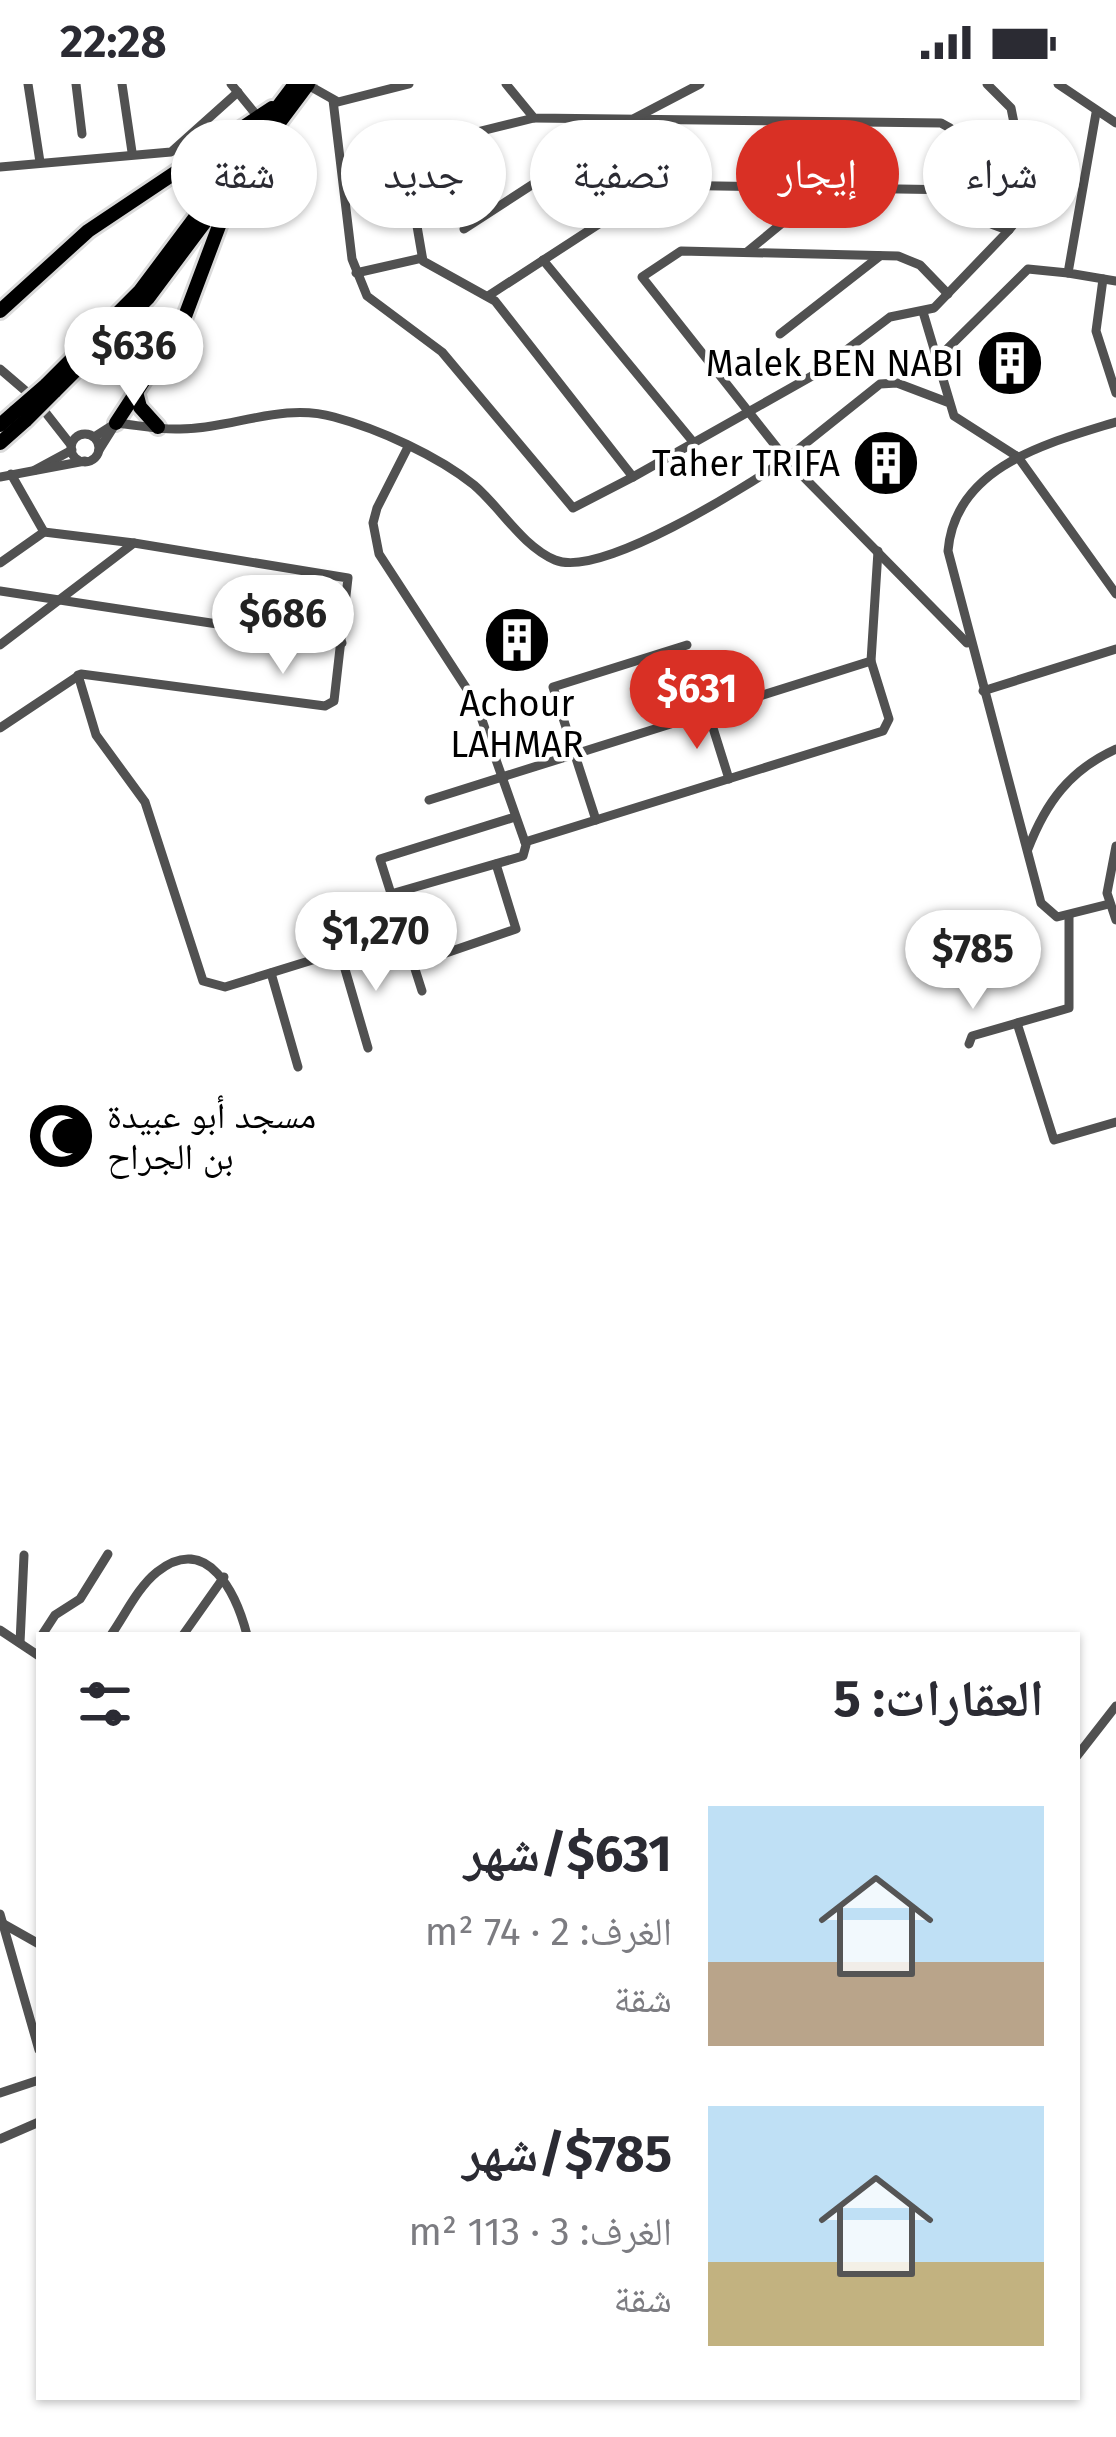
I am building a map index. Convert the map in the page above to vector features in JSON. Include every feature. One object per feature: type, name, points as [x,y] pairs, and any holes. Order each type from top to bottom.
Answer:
[{"type":"highway","points":[[50,388],[140,290],[295,84]]},
{"type":"highway","points":[[282,120],[308,84]]},
{"type":"highway","points":[[3,308],[88,231],[281,102]]},
{"type":"highway","points":[[0,443],[21,415],[148,298],[202,228]]},
{"type":"highway","points":[[116,423],[184,319],[219,228]]},
{"type":"highway","points":[[136,392],[140,407],[158,427]]},
{"type":"highway","points":[[0,425],[21,415]]},
{"type":"street","points":[[28,84],[40,162]]},
{"type":"street","points":[[76,84],[82,134]]},
{"type":"street","points":[[122,84],[132,152]]},
{"type":"street","points":[[308,84],[333,100],[409,84]]},
{"type":"street","points":[[352,98],[367,84]]},
{"type":"street","points":[[506,84],[534,118]]},
{"type":"street","points":[[464,229],[635,118],[700,84]]},
{"type":"street","points":[[333,100],[356,273],[372,304],[453,364],[573,508],[812,376],[890,316],[923,312],[948,294],[1022,214],[1027,188],[1011,108],[987,84]]},
{"type":"street","points":[[1058,84],[1116,123]]},
{"type":"street","points":[[0,167],[171,152],[234,88],[258,117]]},
{"type":"street","points":[[1069,273],[1096,113]]},
{"type":"street","points":[[422,258],[404,151],[534,118],[923,123]]},
{"type":"street","points":[[488,296],[659,185],[736,186]]},
{"type":"street","points":[[747,252],[776,228]]},
{"type":"street","points":[[1003,228],[1009,230]]},
{"type":"street","points":[[948,294],[920,265],[881,256],[681,251],[642,278],[786,460],[970,647]]},
{"type":"street","points":[[780,334],[881,256]]},
{"type":"street","points":[[356,273],[422,258],[488,296],[633,477]]},
{"type":"street","points":[[543,260],[694,443]]},
{"type":"street","points":[[936,360],[1028,269],[1116,281]]},
{"type":"street","points":[[1103,279],[1096,331],[1116,393]]},
{"type":"street","points":[[923,312],[947,402],[969,430],[987,435],[1018,457],[1116,593]]},
{"type":"street","points":[[0,369],[52,419],[86,461]]},
{"type":"street","points":[[52,419],[94,436],[116,423],[196,428],[311,412],[407,448],[474,485],[542,553],[559,563],[600,556],[655,536],[737,495],[880,384],[897,383],[947,402]]},
{"type":"street","points":[[1109,904],[1069,915],[1052,916],[1043,909],[949,567],[949,538],[983,480],[1018,457],[1116,422]]},
{"type":"street","points":[[44,532],[5,475],[86,461],[116,423]]},
{"type":"street","points":[[35,470],[71,448],[80,434]]},
{"type":"street","points":[[94,436],[99,450]]},
{"type":"street","points":[[392,894],[524,856],[525,842],[476,703],[379,554],[373,523],[407,448]]},
{"type":"street","points":[[0,563],[44,532],[345,576],[350,590],[334,701],[325,706],[77,675],[0,728]]},
{"type":"street","points":[[0,645],[134,543]]},
{"type":"street","points":[[525,842],[887,728],[889,718],[871,661],[878,550]]},
{"type":"street","points":[[0,592],[342,643]]},
{"type":"street","points":[[596,820],[553,687],[686,645]]},
{"type":"street","points":[[982,691],[1116,650]]},
{"type":"street","points":[[428,800],[871,661]]},
{"type":"street","points":[[77,675],[96,735],[146,802],[202,981],[225,987],[403,932]]},
{"type":"street","points":[[708,712],[729,778]]},
{"type":"street","points":[[1026,853],[1039,820],[1065,783],[1116,748]]},
{"type":"street","points":[[422,991],[380,859],[515,817]]},
{"type":"street","points":[[1116,846],[1108,867],[1109,904],[1116,920]]},
{"type":"street","points":[[414,964],[516,929],[496,864]]},
{"type":"street","points":[[1069,915],[1069,1008]]},
{"type":"street","points":[[340,952],[368,1048]]},
{"type":"street","points":[[271,973],[298,1067]]},
{"type":"street","points":[[969,1044],[972,1036],[1084,1004]]},
{"type":"street","points":[[1017,1023],[1054,1140],[1116,1122]]},
{"type":"street","points":[[44,1632],[56,1615],[80,1599],[108,1554]]},
{"type":"street","points":[[20,1643],[24,1555]]},
{"type":"street","points":[[113,1632],[163,1567],[202,1564],[224,1576],[246,1629]]},
{"type":"street","points":[[185,1632],[224,1576]]},
{"type":"street","points":[[0,1630],[35,1653]]},
{"type":"street","points":[[1080,1752],[1116,1706]]},
{"type":"street","points":[[1,1919],[36,1942]]},
{"type":"street","points":[[1,1919],[36,2040]]},
{"type":"street","points":[[0,2093],[36,2081]]},
{"type":"street","points":[[0,2139],[36,2123]]},
{"type":"place","name":"Malek BEN NABI","points":[[1010,363]]},
{"type":"place","name":"Taher TRIFA","points":[[886,463]]},
{"type":"place","name":"Achour LAHMAR","points":[[517,640]]},
{"type":"place","name":"مسجد أبو عبيدة بن الجراح","points":[[61,1136]]}]
